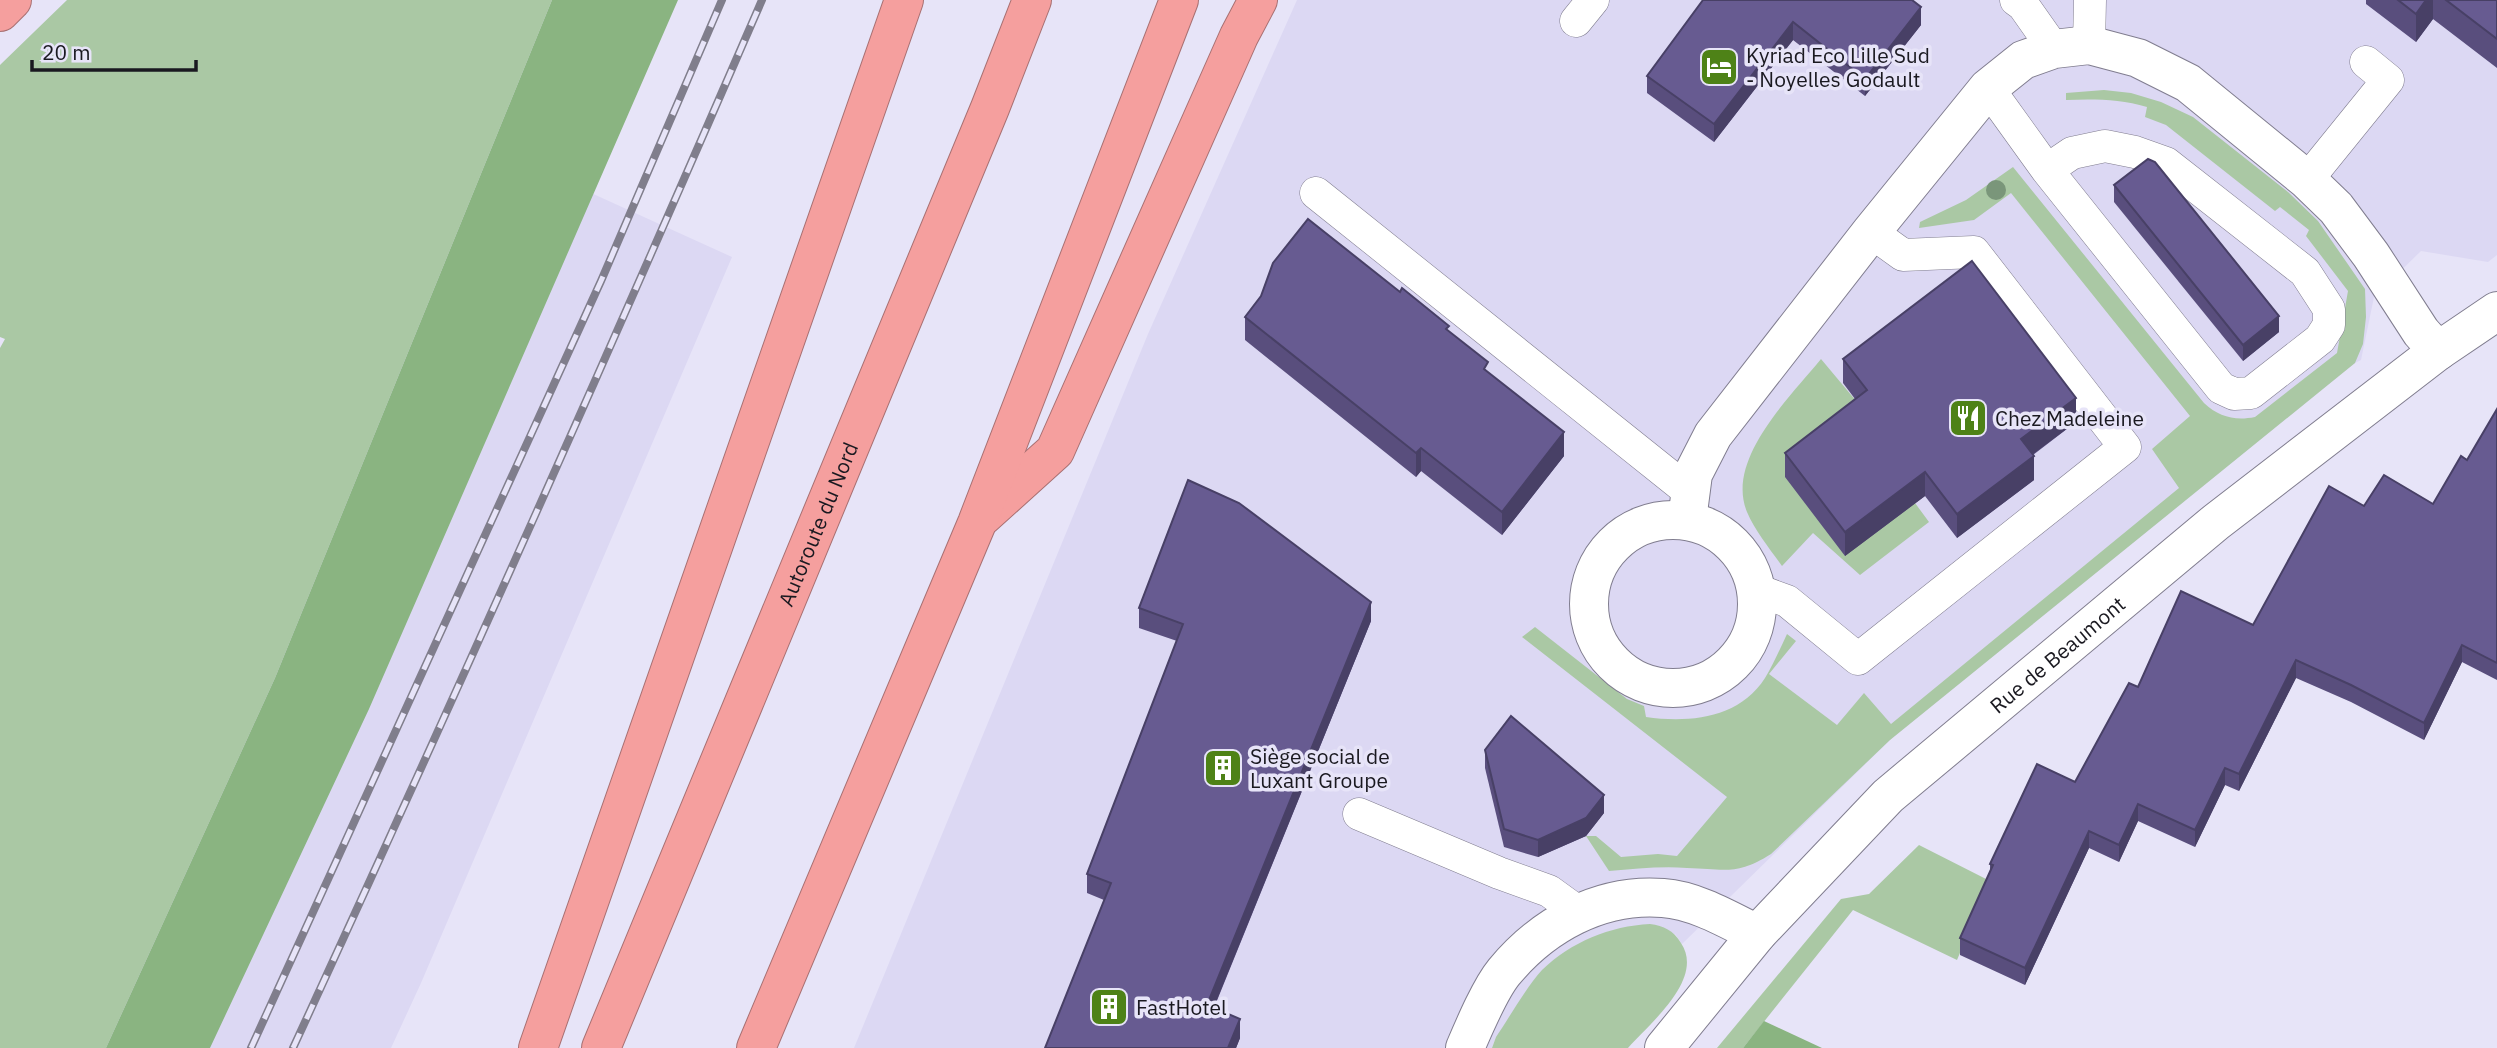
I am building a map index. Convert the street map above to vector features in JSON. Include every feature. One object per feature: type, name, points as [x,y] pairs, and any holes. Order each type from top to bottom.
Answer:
[{"type":"highway","points":[[0,12],[12,0]]},
{"type":"highway","points":[[538,1048],[904,0]]},
{"type":"highway","name":"Autoroute du Nord","points":[[601,1048],[990,108],[1032,0]]},
{"type":"highway","points":[[756,1048],[976,523],[1179,0]]},
{"type":"highway","points":[[976,523],[1055,451],[1238,36],[1258,0]]},
{"type":"street","points":[[1689,507],[1693,474],[1713,435],[1987,88],[2023,60],[2071,47],[2138,58],[2188,83],[2307,180],[2336,208],[2371,255],[2421,332],[2438,351]]},
{"type":"street","name":"Rue de Beaumont","points":[[1664,1048],[1758,934],[1888,796],[2216,522],[2438,351],[2497,311]]},
{"type":"street","points":[[1689,507],[1711,529],[1733,544],[1748,565],[1756,590],[1756,616],[1748,643],[1731,665],[1707,682],[1679,689],[1651,686],[1624,674],[1604,653],[1592,628],[1588,600],[1594,572],[1609,548],[1631,530],[1689,507]]},
{"type":"street","points":[[1465,1048],[1503,973],[1541,935],[1578,912],[1624,899],[1664,898],[1701,908],[1758,934]]},
{"type":"lane","points":[[2017,0],[2071,47],[2090,0]]},
{"type":"lane","points":[[2307,180],[2388,80],[2366,62]]},
{"type":"lane","points":[[1987,88],[2047,170],[2221,388],[2235,394],[2251,393],[2320,339],[2329,325],[2329,309],[2305,272],[2166,163],[2135,152],[2105,146],[2072,153],[2047,170]]},
{"type":"lane","points":[[1316,192],[1689,507]]},
{"type":"lane","points":[[1756,590],[1787,601],[1858,659],[2125,447],[1974,252],[1903,256],[1871,232]]},
{"type":"lane","points":[[1359,814],[1452,854],[1549,891],[1578,912]]},
{"type":"shaded area","points":[[1297,0],[2497,0],[2497,255],[2488,262],[2421,251],[2374,297],[2361,360],[1890,740],[1682,944],[1675,934],[1496,1037],[1492,1048],[854,1048],[1148,334]]},
{"type":"shaded area","points":[[492,148],[732,257],[421,983],[391,1048],[106,1048],[275,678]]},
{"type":"green space","points":[[67,0],[552,0],[275,678],[106,1048],[0,1048],[0,348],[5,339],[0,337],[0,65]]},
{"type":"green space","points":[[552,0],[678,0],[369,709],[210,1048],[106,1048],[275,678]]},
{"type":"green space","points":[[2104,90],[2131,93],[2161,102],[2193,117],[2288,192],[2318,221],[2365,289],[2363,344],[2355,363],[1890,740],[1771,854],[1748,866],[1730,870],[1668,867],[1609,871],[1586,836],[1596,836],[1621,857],[1658,854],[1677,856],[1727,797],[1522,637],[1535,627],[1627,699],[1644,706],[1646,717],[1662,719],[1711,715],[1741,702],[1754,692],[1765,678],[1787,634],[1796,641],[1769,674],[1837,725],[1864,693],[1891,724],[2179,488],[2152,449],[2190,416],[2011,193],[1974,220],[1919,228],[1920,222],[1966,200],[2013,167],[2204,403],[2215,412],[2228,417],[2255,417],[2337,353],[2348,291],[2306,236],[2309,230],[2280,207],[2275,211],[2166,125],[2145,117],[2147,107],[2107,100],[2066,100],[2066,93]]},
{"type":"green space","points":[[1821,359],[1867,414],[1915,503],[1929,522],[1860,575],[1813,533],[1782,566],[1750,519],[1743,492],[1745,471],[1764,430]]},
{"type":"green space","points":[[1919,845],[1990,881],[1957,960],[1853,910],[1743,1048],[1717,1048],[1841,899],[1869,894]]},
{"type":"green space","points":[[1650,924],[1668,929],[1675,935],[1687,957],[1686,971],[1672,1000],[1628,1048],[1492,1048],[1496,1037],[1530,985],[1553,960],[1592,937],[1620,928]]},
{"type":"green space","points":[[1764,1021],[1822,1048],[1743,1048]]},
{"type":"building","name":"Kyriad Eco Lille Sud - Noyelles Godault","points":[[1703,0],[1912,0],[1921,7],[1865,79],[1793,22],[1714,124],[1647,76]]},
{"type":"building","points":[[2398,0],[2426,0],[2416,14]]},
{"type":"building","points":[[2446,0],[2497,0],[2497,39]]},
{"type":"building","points":[[2148,159],[2155,162],[2279,316],[2243,345],[2114,185]]},
{"type":"building","points":[[1308,219],[1400,292],[1402,288],[1449,326],[1446,329],[1488,362],[1484,369],[1564,432],[1502,512],[1421,448],[1416,453],[1245,317],[1261,296],[1273,263]]},
{"type":"building","name":"Chez Madeleine","points":[[1972,261],[2076,398],[2021,439],[2034,456],[1957,514],[1925,472],[1845,532],[1785,453],[1867,390],[1843,359]]},
{"type":"building","points":[[2497,409],[2497,663],[2462,645],[2424,723],[2296,660],[2239,774],[2225,768],[2195,830],[2138,804],[2119,845],[2089,831],[2025,968],[1960,938],[1993,865],[1990,864],[2037,764],[2075,782],[2129,683],[2138,687],[2181,591],[2253,625],[2329,486],[2364,506],[2384,475],[2433,504],[2461,456],[2467,460]]},
{"type":"building","name":"Siège social de Luxant Groupe","points":[[1188,480],[1239,503],[1371,602],[1207,1005],[1240,1019],[1228,1048],[1045,1048],[1111,883],[1087,874],[1183,624],[1139,608]]},
{"type":"building","points":[[1511,716],[1604,795],[1586,818],[1538,840],[1504,829],[1485,750]]},
{"type":"railway","points":[[251,1048],[601,281],[722,0]]},
{"type":"railway","points":[[293,1048],[530,526],[762,0]]},
{"type":"place","name":"Kyriad Eco Lille Sud - Noyelles Godault","points":[[1719,67]]},
{"type":"place","name":"Chez Madeleine","points":[[1968,418]]},
{"type":"place","name":"Siège social de Luxant Groupe","points":[[1223,768]]},
{"type":"place","name":"FastHotel","points":[[1109,1007]]}]
